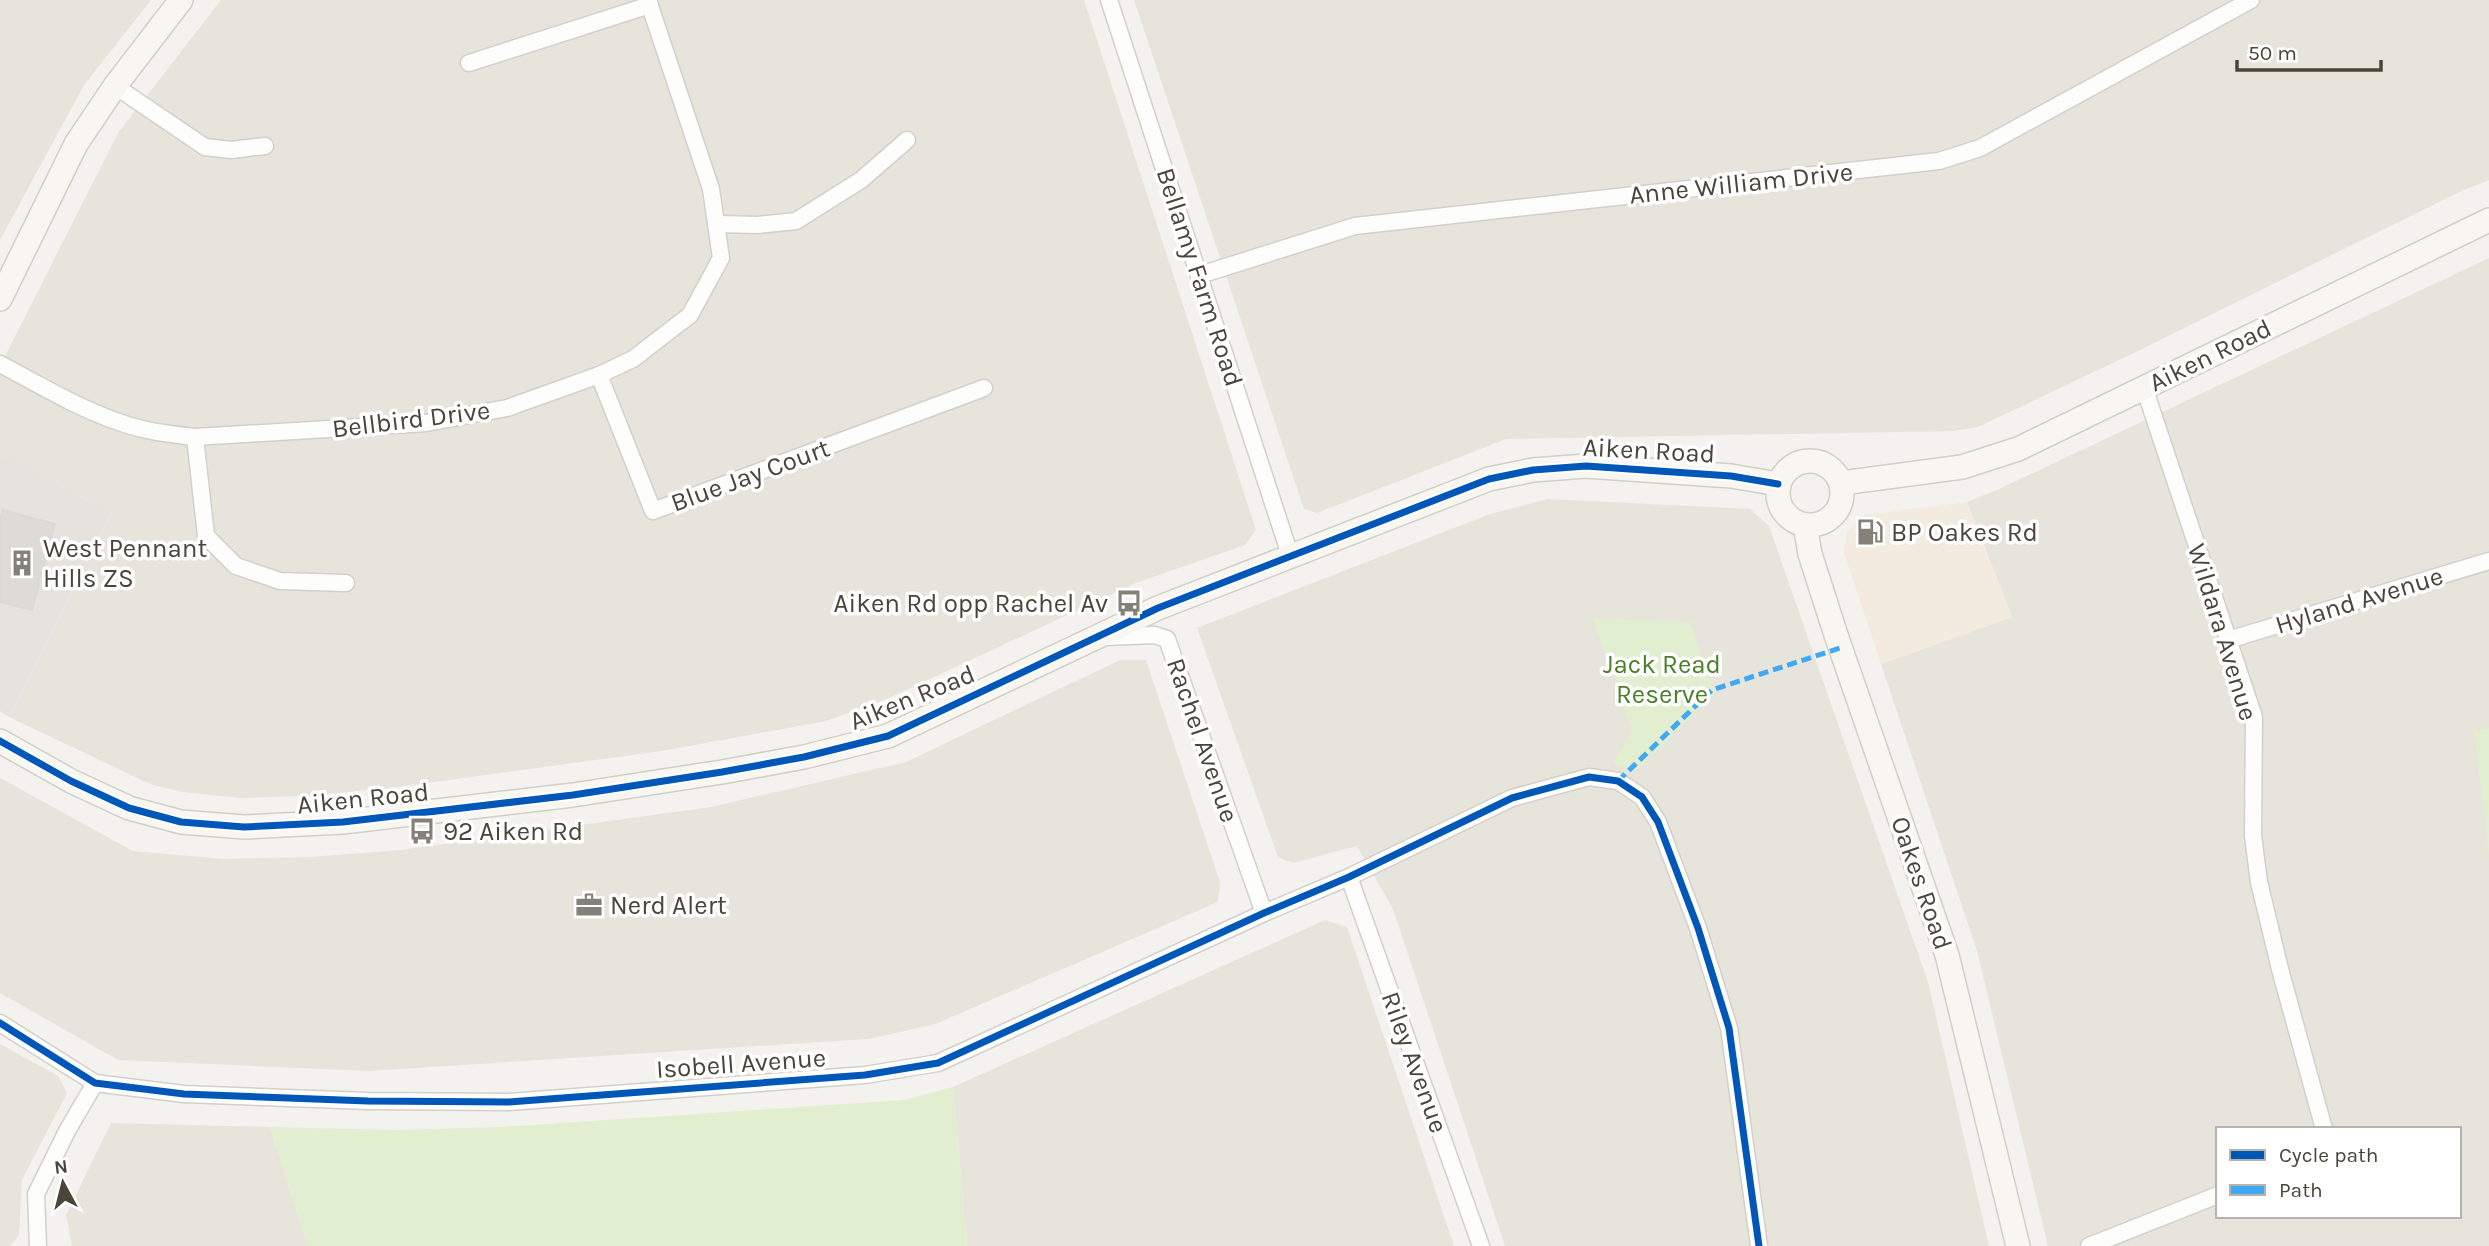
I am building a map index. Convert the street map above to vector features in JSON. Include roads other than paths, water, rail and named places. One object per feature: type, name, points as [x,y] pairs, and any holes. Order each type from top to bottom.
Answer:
[{"type":"street","points":[[0,299],[76,144],[115,86],[181,0]]},
{"type":"street","name":"Bellamy Farm Road","points":[[1109,0],[1290,555]]},
{"type":"street","name":"Anne William Drive","points":[[1200,275],[1355,226],[1939,161],[1980,148],[2251,0]]},
{"type":"street","points":[[469,63],[649,3]]},
{"type":"street","name":"Bellbird Drive","points":[[0,364],[67,400],[116,421],[159,433],[195,437],[426,423],[507,408],[599,375],[633,359],[690,315],[721,258],[711,189],[649,3]]},
{"type":"street","points":[[115,86],[205,147],[231,150],[265,146]]},
{"type":"street","points":[[716,224],[758,225],[796,221],[861,180],[907,140]]},
{"type":"street","name":"Aiken Road","points":[[1842,483],[1962,467],[2018,449],[2489,220]]},
{"type":"street","name":"Blue Jay Court","points":[[599,375],[653,511],[984,388]]},
{"type":"street","name":"Wildara Avenue","points":[[2144,387],[2254,718],[2253,836],[2259,882],[2323,1127]]},
{"type":"street","points":[[195,437],[206,536],[236,566],[281,581],[346,583]]},
{"type":"street","points":[[1816,461],[1828,465],[1836,473],[1842,483],[1843,497],[1837,512],[1829,520],[1805,525],[1795,522],[1781,507],[1777,494],[1778,484],[1785,472],[1794,465],[1816,461]]},
{"type":"street","name":"Aiken Road","points":[[0,741],[99,795],[155,817],[209,825],[244,827],[343,822],[573,794],[722,772],[888,736],[1157,608],[1489,479],[1533,470],[1586,466],[1731,476],[1778,484]]},
{"type":"street","name":"Oakes Road","points":[[1805,525],[1810,554],[1836,635],[1947,955],[2018,1246]]},
{"type":"street","name":"Hyland Avenue","points":[[2228,640],[2489,561]]},
{"type":"street","name":"Rachel Avenue","points":[[1092,638],[1155,635],[1167,639],[1264,913]]},
{"type":"street","name":"Isobell Avenue","points":[[96,1083],[184,1094],[368,1101],[509,1101],[865,1075],[938,1063],[1264,913],[1349,877],[1513,798],[1589,777],[1618,781],[1642,797],[1658,822],[1693,916],[1729,1028],[1759,1246]]},
{"type":"street","name":"Riley Avenue","points":[[1349,877],[1481,1246]]},
{"type":"street","points":[[0,1023],[96,1083],[67,1131],[36,1194],[38,1246]]},
{"type":"street","points":[[2089,1246],[2216,1196]]},
{"type":"place","name":"BP Oakes Rd","points":[[1870,532]]},
{"type":"place","name":"West Pennant Hills ZS","points":[[22,563]]},
{"type":"place","name":"Aiken Rd opp Rachel Av","points":[[1129,603]]},
{"type":"place","name":"92 Aiken Rd","points":[[422,831]]},
{"type":"place","name":"Nerd Alert","points":[[589,905]]},
{"type":"park label","name":"Jack Read Reserve","points":[[1662,679]]}]
